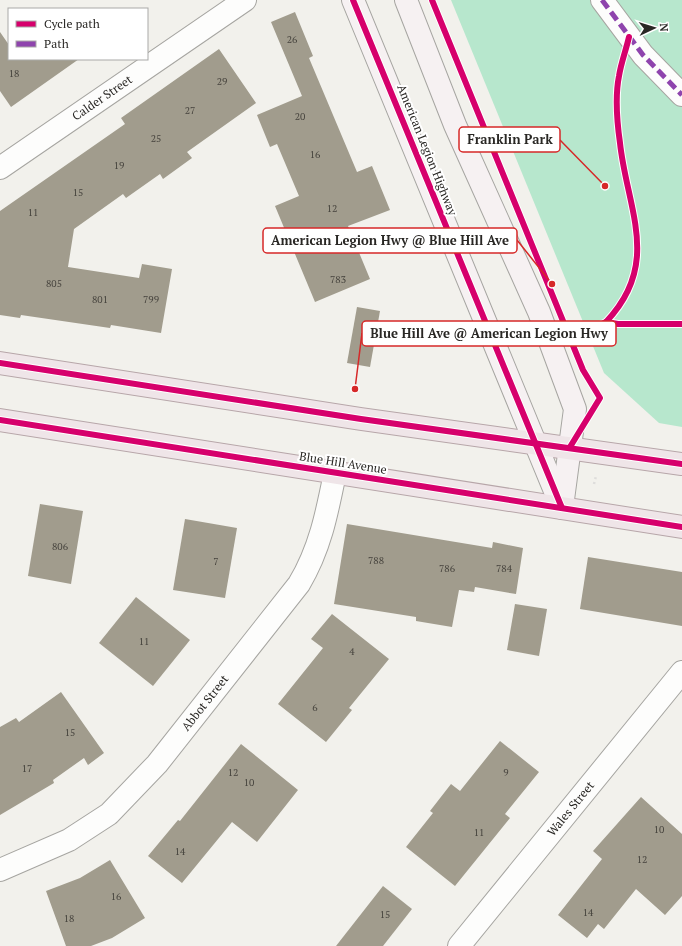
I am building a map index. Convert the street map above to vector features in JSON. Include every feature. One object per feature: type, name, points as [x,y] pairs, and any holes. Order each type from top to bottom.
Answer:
[{"type":"main road","name":"American Legion Highway","points":[[353,0],[562,508]]},
{"type":"main road","points":[[406,0],[455,126],[539,312],[575,409],[562,508]]},
{"type":"main road","points":[[0,363],[264,404],[682,464]]},
{"type":"main road","name":"Blue Hill Avenue","points":[[0,420],[682,527]]},
{"type":"street","name":"Calder Street","points":[[0,168],[245,0]]},
{"type":"street","points":[[602,0],[643,56],[682,95]]},
{"type":"street","name":"Abbot Street","points":[[0,870],[69,840],[109,814],[156,764],[299,584],[310,566],[324,530],[335,473]]},
{"type":"street","name":"Wales Street","points":[[459,946],[682,672]]},
{"type":"green space","points":[[451,0],[682,0],[682,427],[659,423],[604,373]]},
{"type":"building","points":[[295,12],[313,56],[309,58],[357,172],[372,166],[390,210],[348,226],[370,279],[315,302],[275,206],[299,196],[277,144],[270,147],[257,115],[302,96],[271,22]]},
{"type":"building","points":[[0,32],[8,44],[8,60],[78,60],[11,107],[0,91]]},
{"type":"building","points":[[219,49],[256,103],[187,152],[192,158],[163,179],[160,174],[126,198],[123,194],[74,229],[68,267],[139,278],[142,264],[172,269],[161,333],[111,325],[110,328],[21,315],[20,318],[0,315],[0,211],[125,124],[121,118]]},
{"type":"building","points":[[357,307],[380,311],[370,367],[347,363]]},
{"type":"building","points":[[40,504],[83,511],[71,584],[28,576]]},
{"type":"building","points":[[185,519],[237,528],[225,598],[173,590]]},
{"type":"building","points":[[347,524],[492,548],[493,542],[523,548],[516,594],[475,587],[474,592],[459,590],[452,627],[416,621],[416,617],[334,604]]},
{"type":"building","points":[[588,557],[682,572],[682,626],[580,609]]},
{"type":"building","points":[[136,597],[190,640],[153,686],[99,643]]},
{"type":"building","points":[[515,604],[547,609],[539,656],[507,650]]},
{"type":"building","points":[[332,614],[389,659],[349,708],[352,710],[326,742],[278,704],[323,648],[311,639]]},
{"type":"building","points":[[61,692],[104,753],[88,765],[84,758],[53,780],[54,783],[0,815],[0,727],[16,718],[19,722]]},
{"type":"building","points":[[500,741],[539,772],[505,814],[510,818],[455,886],[406,847],[433,813],[430,811],[451,784],[460,791]]},
{"type":"building","points":[[241,744],[298,790],[257,842],[232,822],[182,883],[148,856],[178,820],[180,821]]},
{"type":"building","points":[[641,797],[682,834],[682,896],[665,915],[636,889],[604,929],[598,924],[587,938],[558,915],[602,859],[593,851]]},
{"type":"building","points":[[110,860],[145,918],[112,938],[91,946],[66,946],[46,891],[80,878]]},
{"type":"building","points":[[383,886],[412,909],[383,946],[336,946]]},
{"type":"marked path","points":[[602,0],[643,55],[682,95]]},
{"type":"cycle path","points":[[353,0],[562,508]]},
{"type":"cycle path","points":[[432,0],[583,370],[600,398],[570,447]]},
{"type":"cycle path","points":[[606,322],[623,300],[633,278],[637,257],[637,235],[624,167],[617,109],[619,76],[629,37]]},
{"type":"cycle path","points":[[570,340],[606,322],[618,324],[682,324]]},
{"type":"cycle path","points":[[0,363],[361,419],[682,464]]},
{"type":"cycle path","points":[[0,420],[682,527]]},
{"type":"place","name":"Franklin Park","points":[[605,186]]},
{"type":"place","name":"American Legion Hwy @ Blue Hill Ave","points":[[552,284]]},
{"type":"place","name":"Blue Hill Ave @ American Legion Hwy","points":[[355,389]]}]
